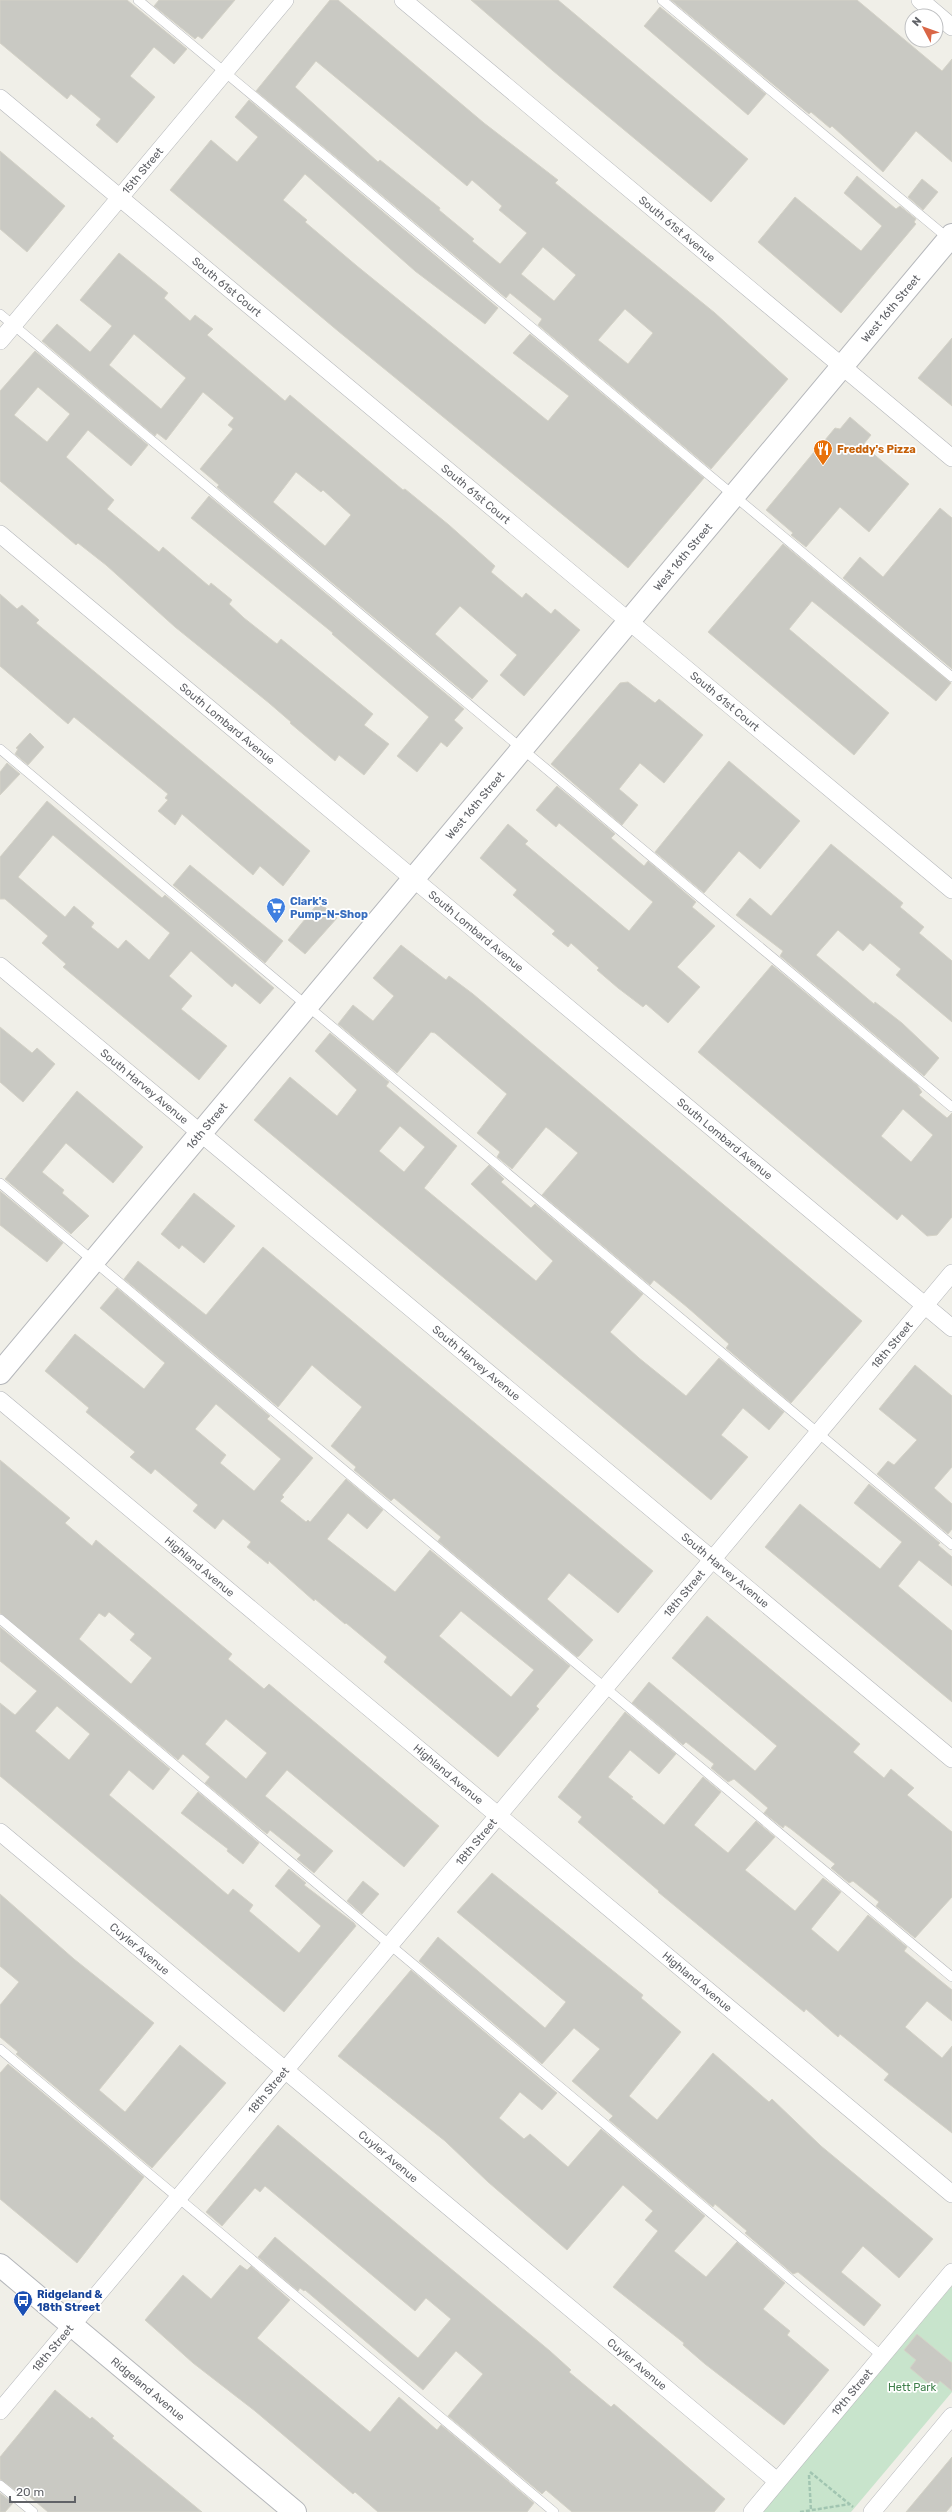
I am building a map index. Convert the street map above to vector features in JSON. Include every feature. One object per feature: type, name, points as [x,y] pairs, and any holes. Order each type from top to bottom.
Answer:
[{"type":"street","name":"15th Street","points":[[0,341],[285,0]]},
{"type":"street","name":"South 61st Avenue","points":[[403,0],[952,458]]},
{"type":"street","points":[[920,0],[952,27]]},
{"type":"street","name":"South 61st Court","points":[[0,98],[952,890]]},
{"type":"street","name":"West 16th Street","points":[[413,879],[842,366],[951,238]]},
{"type":"street","name":"South Lombard Avenue","points":[[0,534],[952,1328]]},
{"type":"street","name":"16th Street","points":[[0,1373],[413,879]]},
{"type":"street","name":"South Harvey Avenue","points":[[0,966],[952,1759]]},
{"type":"street","name":"18th Street","points":[[0,2411],[952,1272]]},
{"type":"street","name":"Highland Avenue","points":[[0,1400],[952,2194]]},
{"type":"street","name":"Cuyler Avenue","points":[[0,1832],[778,2481]]},
{"type":"street","name":"Ridgeland Avenue","points":[[0,2265],[295,2512]]},
{"type":"street","name":"19th Street","points":[[752,2512],[952,2272]]},
{"type":"street","points":[[864,2511],[952,2416]]},
{"type":"lane","points":[[138,0],[952,677]]},
{"type":"lane","points":[[662,0],[951,238]]},
{"type":"lane","points":[[0,314],[952,1107]]},
{"type":"lane","points":[[0,749],[952,1544]]},
{"type":"lane","points":[[0,1183],[952,1977]]},
{"type":"lane","points":[[0,1619],[391,1944],[882,2356]]},
{"type":"lane","points":[[0,2049],[554,2512]]},
{"type":"lane","points":[[0,2485],[33,2512]]},
{"type":"path","points":[[811,2511],[808,2470],[850,2504],[864,2511]]},
{"type":"path","points":[[800,2512],[850,2504]]},
{"type":"green space","name":"Hett Park","points":[[952,2286],[952,2392],[851,2512],[763,2512]]},
{"type":"building","points":[[0,0],[127,0],[187,49],[174,64],[154,47],[130,76],[155,97],[117,143],[96,125],[101,119],[71,94],[67,99],[0,43]]},
{"type":"building","points":[[159,0],[235,0],[202,39],[198,36],[195,39],[154,6]]},
{"type":"building","points":[[330,0],[338,0],[484,123],[558,180],[555,183],[715,313],[788,379],[711,469],[538,325],[542,319],[510,293],[506,298],[256,91]],"holes":[[[316,61],[467,186],[472,180],[502,206],[499,210],[527,233],[500,264],[472,241],[474,239],[439,210],[440,208],[380,160],[378,162],[295,87]],[[543,247],[576,275],[554,301],[521,274]],[[625,309],[653,333],[628,364],[598,340]]]},
{"type":"building","points":[[471,0],[558,0],[748,159],[711,202],[552,70]]},
{"type":"building","points":[[671,0],[857,0],[904,39],[904,48],[914,48],[942,71],[952,59],[952,162],[916,131],[883,172],[832,126],[830,128],[811,112],[809,114]]},
{"type":"building","points":[[660,7],[766,94],[748,115],[644,26]]},
{"type":"building","points":[[249,100],[498,308],[485,324],[415,271],[305,174],[283,200],[307,220],[305,222],[357,266],[548,421],[569,396],[513,353],[530,334],[704,478],[628,568],[338,331],[170,190],[211,140],[237,162],[258,137],[235,117]]},
{"type":"building","points":[[0,151],[65,206],[27,252],[0,229]]},
{"type":"building","points":[[857,176],[896,209],[900,206],[916,219],[914,222],[916,224],[841,313],[758,242],[795,197],[861,251],[882,226],[844,193]]},
{"type":"building","points":[[922,179],[938,192],[923,210],[908,197]]},
{"type":"building","points":[[119,253],[168,293],[164,298],[190,321],[195,315],[213,329],[207,335],[285,401],[290,395],[403,490],[405,489],[449,525],[495,566],[491,572],[522,598],[526,593],[551,614],[555,609],[580,630],[524,696],[500,675],[517,655],[460,606],[435,634],[488,681],[472,699],[217,487],[219,485],[200,469],[233,429],[228,425],[234,418],[203,392],[166,440],[157,433],[155,436],[42,341],[57,324],[90,352],[112,326],[80,300]],"holes":[[[134,334],[186,378],[161,409],[109,365]],[[296,472],[321,492],[323,490],[351,515],[325,546],[273,502]]]},
{"type":"building","points":[[952,338],[952,406],[918,378]]},
{"type":"building","points":[[35,351],[148,445],[131,466],[88,430],[66,457],[114,500],[107,509],[159,552],[163,547],[209,586],[211,583],[232,600],[229,604],[244,618],[277,644],[281,639],[373,714],[364,725],[389,744],[364,775],[339,755],[335,761],[269,703],[175,627],[106,565],[78,543],[76,545],[0,481],[0,391]],"holes":[[[38,387],[70,414],[47,442],[14,415]]]},
{"type":"building","points":[[850,417],[871,435],[863,445],[909,484],[869,532],[840,507],[806,547],[791,535],[793,533],[766,510],[835,428],[840,429]]},
{"type":"building","points":[[209,496],[464,709],[454,720],[463,728],[447,747],[441,742],[417,772],[397,756],[429,717],[332,634],[333,633],[191,518]]},
{"type":"building","points":[[940,508],[952,518],[952,669],[843,578],[860,557],[883,577]]},
{"type":"building","points":[[783,544],[951,683],[936,701],[812,601],[789,629],[889,713],[854,755],[708,632]]},
{"type":"building","points":[[0,594],[17,609],[22,605],[39,620],[36,623],[310,851],[283,886],[260,866],[253,875],[182,814],[175,825],[158,811],[168,800],[165,798],[168,794],[74,717],[68,724],[0,666]]},
{"type":"building","points":[[628,682],[655,703],[659,699],[703,735],[664,783],[640,763],[619,789],[638,805],[622,825],[551,764],[620,683]]},
{"type":"building","points":[[30,733],[44,747],[28,765],[15,754],[18,749],[16,748]]},
{"type":"building","points":[[729,761],[800,821],[760,869],[739,851],[704,893],[655,852]]},
{"type":"building","points":[[7,763],[20,774],[0,795],[0,772]]},
{"type":"building","points":[[557,786],[615,834],[611,838],[644,866],[648,861],[696,902],[692,907],[715,926],[677,967],[700,987],[668,1023],[646,1004],[643,1007],[618,988],[597,970],[599,968],[571,943],[568,947],[552,934],[555,931],[513,895],[517,890],[480,858],[508,824],[528,841],[525,844],[629,931],[653,902],[559,823],[556,827],[536,810]]},
{"type":"building","points":[[47,801],[162,898],[165,895],[274,988],[260,1004],[235,983],[232,987],[191,951],[169,976],[192,996],[181,1009],[227,1046],[199,1080],[63,967],[66,964],[42,943],[48,936],[5,899],[0,899],[0,857]],"holes":[[[53,835],[170,933],[149,960],[126,940],[118,949],[91,927],[94,923],[74,906],[65,917],[18,877]]]},
{"type":"building","points":[[831,844],[903,903],[900,907],[924,927],[919,933],[952,961],[952,1022],[896,975],[901,969],[870,943],[863,951],[838,930],[816,955],[874,1004],[875,1002],[902,1023],[939,1058],[924,1076],[780,956],[783,951],[736,915],[750,898],[771,916]]},
{"type":"building","points":[[190,865],[283,941],[265,963],[173,885]]},
{"type":"building","points":[[319,902],[337,918],[305,954],[288,940]]},
{"type":"building","points":[[401,945],[446,980],[449,976],[473,994],[862,1321],[791,1403],[726,1348],[729,1344],[687,1307],[654,1280],[650,1285],[542,1195],[578,1153],[546,1127],[512,1169],[497,1157],[500,1152],[477,1133],[507,1094],[435,1033],[431,1032],[397,1073],[338,1024],[353,1005],[373,1021],[394,996],[373,978]]},
{"type":"building","points":[[772,965],[917,1085],[922,1092],[919,1095],[947,1118],[952,1113],[952,1217],[937,1235],[927,1236],[902,1214],[897,1220],[698,1052]],"holes":[[[903,1109],[933,1135],[911,1162],[881,1136]]]},
{"type":"building","points":[[0,1027],[32,1053],[37,1048],[55,1064],[23,1102],[0,1082]]},
{"type":"building","points":[[330,1033],[389,1082],[386,1086],[457,1146],[424,1188],[536,1281],[553,1261],[471,1184],[489,1165],[504,1179],[501,1182],[531,1208],[535,1204],[643,1294],[610,1332],[639,1358],[686,1396],[719,1358],[784,1412],[769,1430],[743,1408],[721,1435],[748,1457],[711,1500],[254,1120],[290,1077],[337,1116],[357,1090],[315,1051]],"holes":[[[400,1126],[425,1147],[404,1172],[379,1151]]]},
{"type":"building","points":[[77,1091],[143,1147],[113,1183],[66,1143],[42,1172],[64,1190],[62,1193],[89,1216],[71,1234],[5,1179]]},
{"type":"building","points":[[0,1191],[63,1243],[47,1262],[0,1225]]},
{"type":"building","points":[[194,1193],[235,1226],[204,1263],[182,1245],[179,1249],[161,1234]]},
{"type":"building","points":[[263,1247],[653,1571],[618,1613],[569,1573],[547,1599],[593,1640],[579,1656],[577,1657],[438,1541],[441,1537],[394,1498],[391,1501],[354,1470],[356,1467],[331,1446],[362,1407],[312,1365],[278,1407],[124,1279],[138,1261],[206,1315]]},
{"type":"building","points":[[117,1288],[270,1416],[267,1419],[313,1458],[282,1495],[284,1497],[280,1501],[306,1522],[308,1520],[310,1522],[346,1479],[383,1510],[367,1529],[348,1513],[327,1539],[395,1592],[430,1550],[570,1666],[536,1706],[539,1709],[498,1757],[384,1662],[387,1657],[315,1599],[314,1601],[269,1561],[268,1564],[247,1547],[251,1542],[223,1519],[215,1529],[193,1511],[198,1505],[155,1469],[151,1474],[130,1457],[135,1452],[86,1412],[89,1408],[45,1371],[75,1334],[144,1389],[165,1363],[100,1308]],"holes":[[[216,1404],[281,1459],[254,1491],[220,1463],[226,1455],[195,1429]],[[461,1611],[534,1670],[511,1697],[439,1636]]]},
{"type":"building","points":[[915,1365],[952,1396],[952,1467],[934,1488],[952,1504],[952,1529],[948,1534],[877,1474],[888,1461],[894,1465],[917,1440],[879,1409]]},
{"type":"building","points":[[0,1460],[70,1518],[65,1523],[92,1546],[96,1540],[232,1654],[228,1659],[264,1689],[269,1684],[439,1826],[404,1867],[287,1770],[265,1796],[333,1851],[314,1873],[297,1859],[301,1855],[270,1830],[267,1834],[205,1783],[210,1777],[183,1754],[178,1760],[0,1613]],"holes":[[[109,1612],[135,1634],[130,1640],[152,1658],[131,1684],[79,1639],[99,1613],[105,1617]],[[226,1719],[267,1753],[246,1779],[205,1744]]]},
{"type":"building","points":[[869,1484],[940,1543],[938,1545],[952,1557],[952,1586],[919,1560],[898,1586],[952,1631],[952,1702],[765,1547],[800,1504],[880,1569],[902,1542],[854,1503]]},
{"type":"building","points":[[707,1616],[860,1744],[853,1752],[884,1778],[891,1769],[914,1788],[907,1795],[952,1832],[952,1897],[915,1938],[876,1906],[879,1902],[853,1881],[849,1883],[831,1868],[835,1864],[791,1829],[785,1825],[783,1828],[764,1813],[768,1808],[734,1779],[728,1782],[711,1768],[714,1764],[686,1742],[683,1745],[632,1703],[649,1682],[755,1771],[777,1746],[672,1658]]},
{"type":"building","points":[[0,1627],[170,1769],[153,1790],[129,1770],[109,1795],[228,1895],[233,1889],[253,1905],[249,1911],[299,1953],[321,1926],[275,1886],[289,1869],[306,1883],[304,1885],[354,1923],[356,1926],[284,2012],[0,1776],[0,1703],[15,1715],[37,1691],[0,1661]],"holes":[[[57,1706],[90,1734],[69,1760],[35,1731]]]},
{"type":"building","points":[[625,1712],[676,1754],[659,1774],[630,1750],[608,1777],[633,1797],[631,1798],[664,1825],[703,1777],[721,1792],[694,1825],[728,1853],[756,1821],[775,1837],[745,1870],[795,1911],[823,1878],[841,1892],[811,1929],[838,1952],[868,1915],[907,1947],[904,1951],[952,1990],[952,2021],[927,2001],[905,2027],[942,2058],[952,2046],[952,2133],[884,2080],[889,2074],[840,2034],[838,2037],[806,2009],[804,2012],[658,1892],[659,1891],[578,1822],[582,1817],[558,1797]]},
{"type":"building","points":[[198,1792],[259,1843],[243,1864],[227,1851],[228,1849],[181,1813]]},
{"type":"building","points":[[492,1873],[643,1995],[641,1998],[681,2032],[629,2096],[657,2120],[713,2053],[769,2102],[772,2099],[821,2146],[933,2239],[899,2278],[863,2246],[841,2272],[881,2305],[864,2326],[798,2272],[793,2274],[745,2233],[747,2231],[715,2204],[713,2207],[609,2120],[613,2116],[572,2081],[600,2049],[574,2028],[542,2064],[419,1961],[438,1937],[545,2028],[566,2002],[457,1912]]},
{"type":"building","points":[[363,1881],[379,1894],[362,1914],[347,1901]]},
{"type":"building","points":[[0,1894],[74,1959],[154,2023],[99,2090],[125,2112],[180,2045],[226,2083],[152,2168],[16,2054],[18,2052],[0,2037],[0,2005],[19,1982],[0,1966]]},
{"type":"building","points":[[411,1970],[557,2093],[542,2110],[520,2092],[499,2118],[524,2139],[530,2134],[568,2167],[601,2129],[705,2216],[674,2251],[706,2277],[737,2242],[785,2283],[763,2309],[790,2331],[787,2335],[829,2370],[784,2425],[705,2364],[683,2345],[684,2343],[613,2287],[658,2231],[645,2220],[653,2211],[623,2185],[567,2250],[488,2182],[445,2141],[338,2056]]},
{"type":"building","points":[[8,2064],[144,2177],[77,2263],[0,2199],[0,2073]]},
{"type":"building","points":[[278,2125],[550,2351],[571,2370],[569,2372],[611,2407],[614,2404],[725,2499],[714,2512],[572,2512],[546,2490],[542,2494],[448,2416],[483,2374],[456,2351],[423,2390],[305,2290],[304,2291],[300,2288],[298,2291],[258,2257],[275,2237],[418,2358],[451,2319],[426,2298],[415,2311],[265,2186],[260,2192],[255,2188],[222,2226],[206,2212]]},
{"type":"building","points":[[240,2265],[247,2270],[251,2266],[290,2300],[257,2338],[370,2432],[399,2397],[437,2430],[441,2425],[534,2503],[527,2512],[378,2512],[355,2492],[353,2494],[255,2411],[193,2363],[145,2320],[183,2275],[211,2299]]},
{"type":"building","points":[[917,2334],[952,2363],[952,2391],[940,2381],[934,2388],[910,2368],[916,2360],[904,2350]]},
{"type":"building","points":[[55,2390],[90,2419],[92,2417],[114,2436],[112,2438],[202,2512],[48,2512],[23,2491],[20,2494],[0,2479],[0,2457]]},
{"type":"building","points":[[952,2457],[952,2505],[946,2512],[906,2512]]},
{"type":"building","points":[[0,2493],[13,2503],[5,2512],[0,2512]]},
{"type":"place","name":"Freddy's Pizza","points":[[823,466]]},
{"type":"place","name":"Clark's Pump-N-Shop","points":[[276,924]]},
{"type":"place","name":"Ridgeland & 18th Street","points":[[23,2317]]}]
